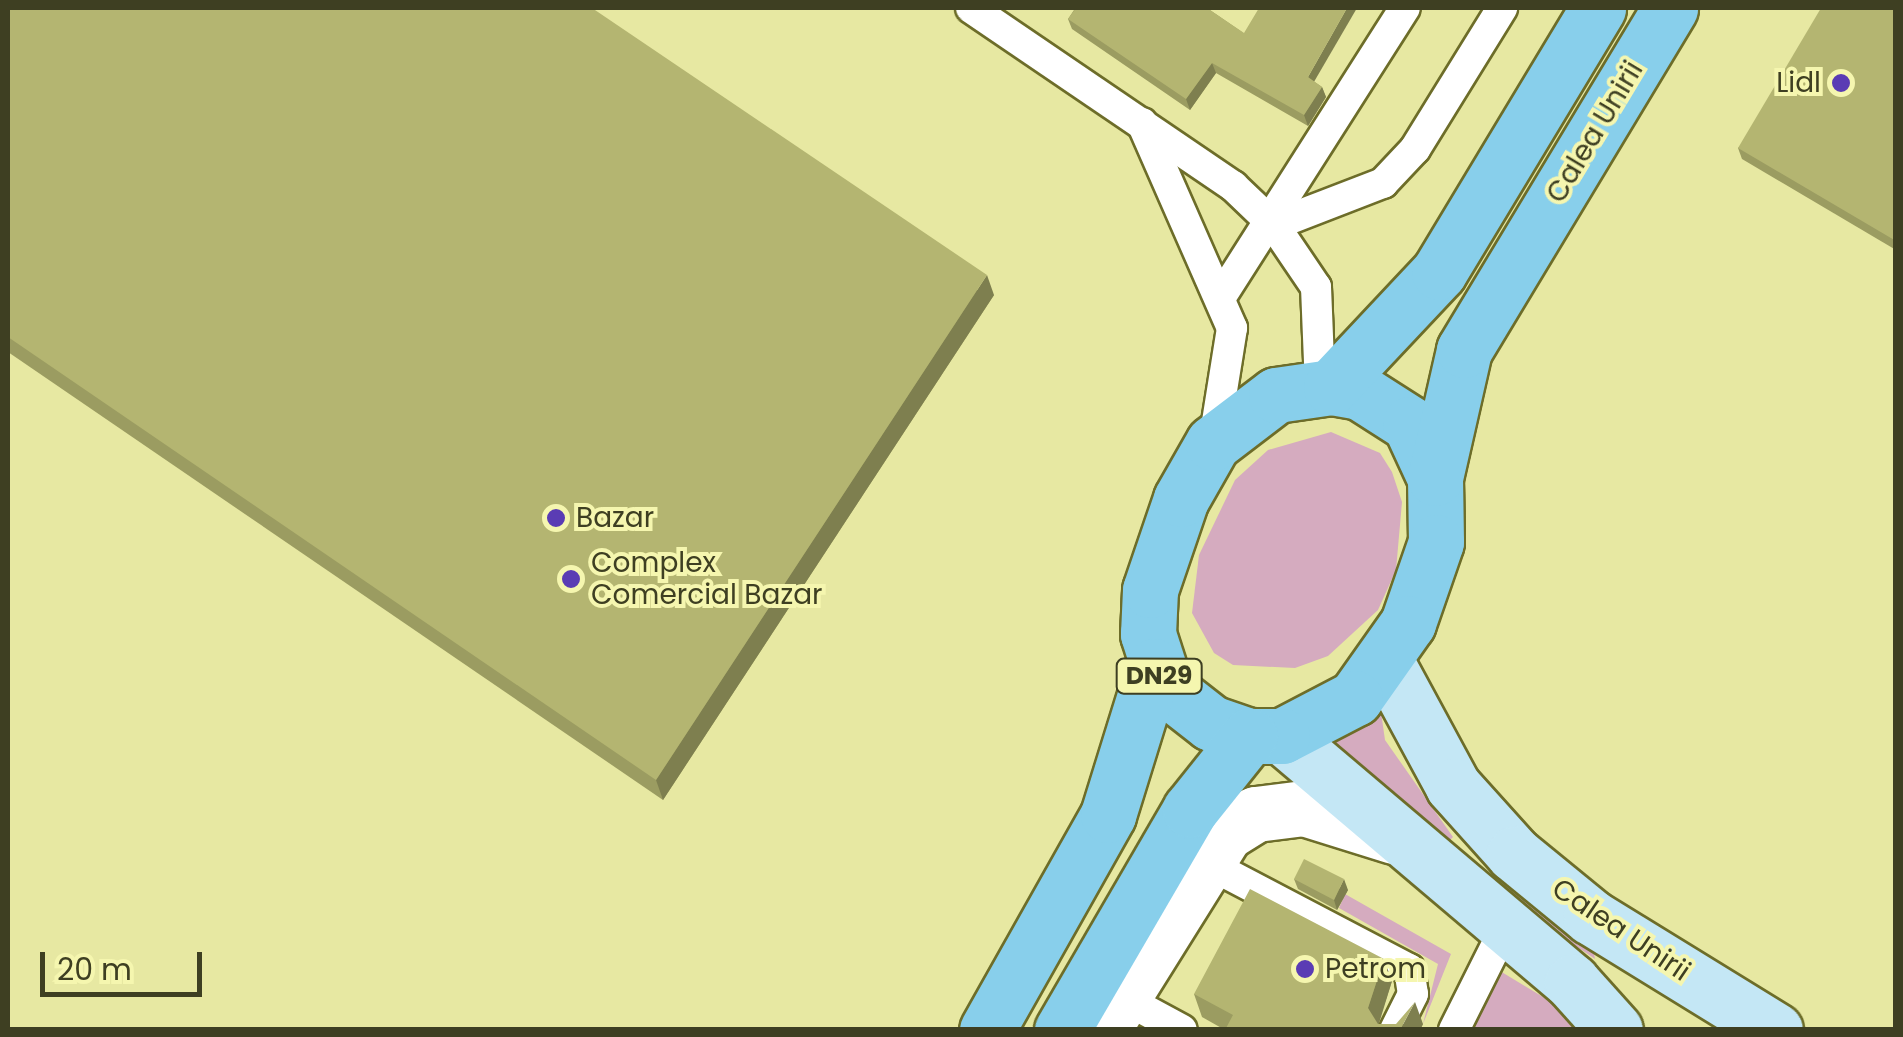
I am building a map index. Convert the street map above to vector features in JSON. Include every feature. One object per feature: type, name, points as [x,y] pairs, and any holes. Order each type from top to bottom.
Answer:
[{"type":"main road","points":[[1062,1030],[1190,810],[1266,736],[1355,698],[1386,662],[1436,542],[1435,478],[1426,447],[1389,405],[1326,388],[1439,272],[1598,8]]},
{"type":"main road","name":"Calea Unirii","points":[[1435,478],[1464,350],[1670,8]]},
{"type":"main road","name":"DN29","points":[[986,1030],[1108,816],[1154,666],[1150,590],[1160,549],[1213,443],[1249,409],[1326,388]]},
{"type":"main road","name":"DN29","points":[[1154,666],[1180,703],[1266,736]]},
{"type":"street","name":"Calea Unirii","points":[[1386,662],[1453,786],[1514,854],[1591,917],[1775,1030]]},
{"type":"street","points":[[1266,736],[1505,928],[1615,1030]]},
{"type":"street","points":[[1112,1013],[1203,861],[1226,833],[1276,808],[1394,836]]},
{"type":"lane","points":[[971,8],[1140,120],[1274,225],[1316,286],[1326,388]]},
{"type":"lane","points":[[1222,295],[1274,225],[1405,8]]},
{"type":"lane","points":[[1274,225],[1383,183],[1415,149],[1502,8]]},
{"type":"lane","points":[[1140,120],[1222,295],[1230,369],[1213,443]]},
{"type":"lane","points":[[1203,861],[1409,970],[1413,994],[1395,1030]]},
{"type":"lane","points":[[1454,1030],[1505,928]]},
{"type":"lane","points":[[1112,1013],[1182,1030]]},
{"type":"shaded area","points":[[1331,432],[1380,453],[1392,472],[1402,502],[1396,570],[1378,610],[1328,656],[1295,668],[1233,665],[1214,653],[1192,613],[1199,555],[1235,480],[1268,450]]},
{"type":"shaded area","points":[[1380,705],[1385,740],[1453,837],[1440,850],[1319,745]]},
{"type":"shaded area","points":[[1473,861],[1594,954],[1595,959],[1464,870]]},
{"type":"shaded area","points":[[1345,894],[1451,954],[1423,1024],[1438,964],[1339,908]]},
{"type":"shaded area","points":[[1500,971],[1573,1015],[1579,1030],[1471,1030]]},
{"type":"building","name":"Complex Comercial Bazar","points":[[8,8],[592,8],[987,275],[656,780],[8,337]]},
{"type":"building","points":[[1076,8],[1207,8],[1244,33],[1259,8],[1347,8],[1308,77],[1322,87],[1304,115],[1212,63],[1186,99],[1068,19]]},
{"type":"building","name":"Lidl","points":[[1821,8],[1896,8],[1896,241],[1738,148]]},
{"type":"building","points":[[1304,859],[1344,879],[1334,900],[1294,879]]},
{"type":"building","name":"Petrom","points":[[1250,889],[1384,959],[1368,1008],[1378,1024],[1396,1024],[1415,1002],[1400,1030],[1225,1030],[1233,1015],[1194,994]]},
{"type":"place","name":"Lidl","points":[[1841,83]]},
{"type":"place","name":"Bazar","points":[[556,518]]},
{"type":"place","name":"Complex Comercial Bazar","points":[[571,579]]},
{"type":"place","name":"Petrom","points":[[1305,969]]}]
